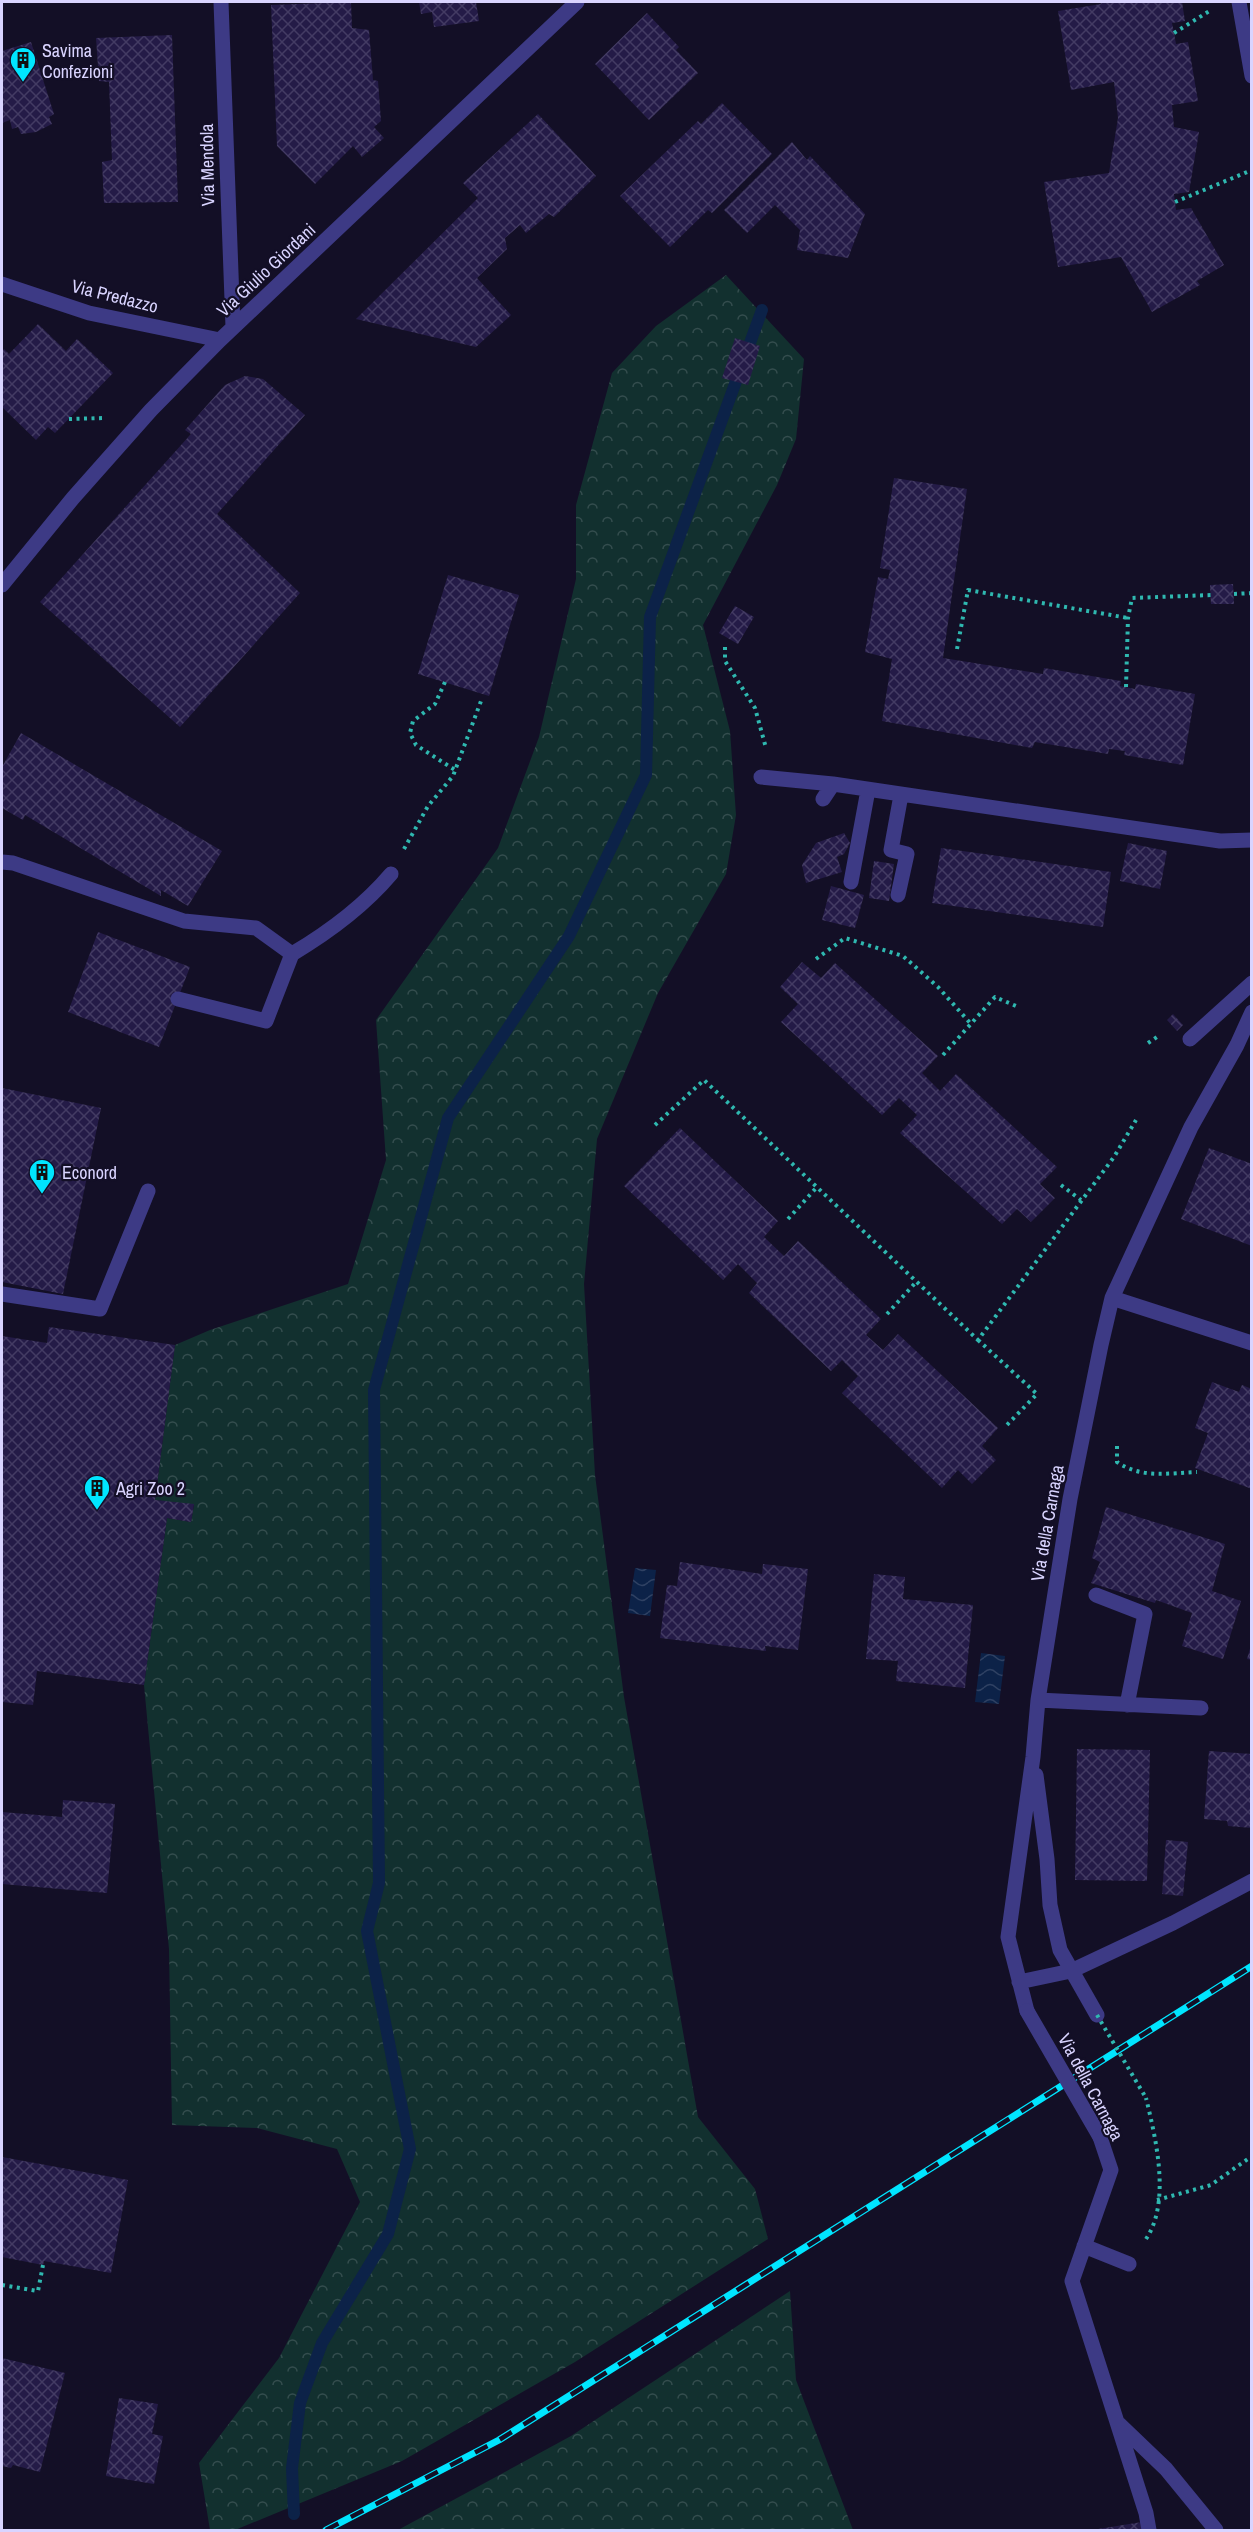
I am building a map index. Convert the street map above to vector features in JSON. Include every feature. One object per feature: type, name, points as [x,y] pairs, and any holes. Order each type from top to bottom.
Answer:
[{"type":"street","name":"Via Mendola","points":[[221,2],[233,327]]},
{"type":"street","name":"Via Giulio Giordani","points":[[2,585],[80,489],[220,340],[577,2]]},
{"type":"street","points":[[1239,2],[1251,76]]},
{"type":"street","name":"Via Predazzo","points":[[2,284],[89,313],[220,340]]},
{"type":"street","points":[[766,777],[833,784],[1220,841],[1251,840]]},
{"type":"street","points":[[823,799],[833,784]]},
{"type":"street","points":[[851,882],[868,790]]},
{"type":"street","points":[[898,895],[907,854],[891,850],[901,795]]},
{"type":"street","points":[[2,862],[13,863],[184,921],[256,928],[292,954]]},
{"type":"street","points":[[178,999],[267,1021],[292,954],[329,932],[377,891],[391,874]]},
{"type":"street","points":[[1190,1039],[1251,983]]},
{"type":"street","name":"Via della Carnaga","points":[[1149,2530],[1146,2513],[1072,2281],[1112,2170],[1100,2137],[1027,2011],[1008,1937],[1033,1757],[1038,1700],[1070,1499],[1112,1298],[1191,1127],[1237,1045],[1251,1012]]},
{"type":"street","points":[[2,1294],[100,1309],[148,1191]]},
{"type":"street","points":[[1112,1298],[1251,1344]]},
{"type":"street","points":[[1096,1595],[1145,1614],[1127,1705]]},
{"type":"street","points":[[1038,1700],[1201,1708]]},
{"type":"street","name":"Via della Carnaga","points":[[1033,1757],[1047,1859],[1050,1905],[1060,1950],[1097,2015]]},
{"type":"street","points":[[1019,1982],[1071,1971],[1173,1923],[1251,1881]]},
{"type":"street","points":[[1084,2246],[1129,2264]]},
{"type":"street","name":"Via della Carnaga","points":[[1117,2422],[1173,2476],[1216,2530]]},
{"type":"path","points":[[1174,33],[1213,10]]},
{"type":"path","points":[[1175,202],[1251,170]]},
{"type":"path","points":[[69,419],[114,418]]},
{"type":"path","points":[[957,649],[968,590],[1128,618]]},
{"type":"path","points":[[1234,594],[1251,593]]},
{"type":"path","points":[[1126,687],[1128,618],[1132,597],[1211,595]]},
{"type":"path","points":[[725,646],[725,661],[754,708],[764,738],[766,777]]},
{"type":"path","points":[[445,682],[435,704],[413,721],[410,733],[416,745],[455,770]]},
{"type":"path","points":[[391,874],[428,806],[455,770],[481,700]]},
{"type":"path","points":[[816,959],[845,938],[903,956],[938,987],[970,1024]]},
{"type":"path","points":[[943,1055],[996,997],[1016,1006]]},
{"type":"path","points":[[655,1125],[704,1080],[1037,1394],[1005,1427]]},
{"type":"path","points":[[978,1340],[1114,1156],[1136,1120]]},
{"type":"path","points":[[1061,1185],[1081,1200]]},
{"type":"path","points":[[788,1219],[817,1187]]},
{"type":"path","points":[[887,1314],[917,1281]]},
{"type":"path","points":[[1117,1446],[1117,1462],[1131,1471],[1147,1475],[1197,1472]]},
{"type":"path","points":[[1097,2015],[1146,2098],[1154,2134]]},
{"type":"path","points":[[1157,2200],[1211,2185],[1251,2156]]},
{"type":"path","points":[[2,2285],[38,2291],[43,2265]]},
{"type":"green space","points":[[726,275],[804,359],[796,439],[777,485],[703,625],[730,731],[736,815],[726,874],[658,993],[597,1139],[584,1284],[595,1475],[624,1697],[698,2117],[755,2189],[768,2239],[575,2362],[402,2461],[235,2530],[210,2530],[199,2463],[279,2358],[360,2202],[337,2149],[257,2128],[172,2125],[169,1949],[144,1685],[167,1518],[191,1522],[194,1505],[155,1500],[175,1345],[210,1330],[348,1284],[386,1160],[376,1020],[498,848],[539,737],[576,579],[576,505],[612,373],[656,326]]},
{"type":"green space","points":[[790,2291],[796,2380],[853,2530],[398,2530],[571,2436]]},
{"type":"water","points":[[635,1568],[656,1570],[650,1616],[628,1613]]},
{"type":"water","points":[[981,1653],[1005,1656],[999,1704],[975,1702]]},
{"type":"building","points":[[351,2],[352,28],[369,30],[373,80],[378,81],[381,121],[374,127],[384,138],[362,157],[353,146],[315,184],[277,146],[271,5]]},
{"type":"building","points":[[419,2],[476,2],[479,21],[434,27],[432,12],[421,14]]},
{"type":"building","points":[[1100,2],[1182,2],[1185,21],[1172,23],[1176,44],[1188,42],[1198,101],[1172,105],[1174,127],[1199,132],[1189,192],[1174,194],[1176,210],[1191,208],[1224,265],[1197,281],[1200,285],[1152,312],[1121,257],[1058,267],[1044,182],[1109,173],[1118,118],[1114,82],[1071,90],[1058,11],[1101,4]]},
{"type":"building","points":[[647,13],[679,47],[676,50],[698,73],[649,120],[595,64]]},
{"type":"building","points":[[172,35],[178,202],[104,203],[102,162],[112,160],[109,82],[99,81],[96,38]]},
{"type":"building","name":"Savima Confezioni","points":[[31,42],[54,114],[49,117],[52,124],[36,132],[21,134],[18,127],[12,129],[10,120],[2,123],[2,51]]},
{"type":"building","points":[[722,103],[772,154],[712,213],[708,210],[670,247],[620,196],[698,121],[701,124]]},
{"type":"building","points":[[538,114],[596,176],[554,217],[549,214],[526,233],[520,225],[505,238],[507,249],[477,278],[511,315],[476,347],[356,319],[478,198],[463,183]]},
{"type":"building","points":[[792,142],[807,160],[810,156],[865,214],[848,258],[797,250],[800,230],[775,205],[747,233],[724,210]]},
{"type":"building","points":[[38,324],[66,351],[77,339],[113,373],[55,433],[48,427],[36,440],[2,407],[2,351],[4,349],[9,354]]},
{"type":"building","points":[[735,338],[760,346],[748,385],[722,378]]},
{"type":"building","points":[[245,376],[263,379],[305,415],[217,514],[300,593],[180,727],[40,602],[191,434],[185,430],[225,385]]},
{"type":"building","points":[[894,478],[967,489],[943,658],[1043,674],[1044,668],[1121,681],[1120,686],[1135,689],[1136,684],[1195,694],[1183,765],[1124,755],[1125,751],[1109,749],[1108,754],[1035,742],[1032,748],[882,721],[892,659],[865,652],[878,577],[888,579],[890,570],[880,568]]},
{"type":"building","points":[[448,575],[519,595],[489,696],[418,674]]},
{"type":"building","points":[[1233,584],[1234,604],[1211,604],[1210,585]]},
{"type":"building","points":[[735,606],[754,617],[738,644],[719,633]]},
{"type":"building","points":[[21,733],[222,851],[188,906],[161,890],[161,896],[25,815],[23,820],[2,808],[2,767]]},
{"type":"building","points":[[844,833],[850,843],[844,854],[837,857],[842,872],[806,883],[802,865],[816,843]]},
{"type":"building","points":[[1128,843],[1167,851],[1160,889],[1120,881]]},
{"type":"building","points":[[941,848],[1111,872],[1103,927],[932,903]]},
{"type":"building","points":[[874,861],[894,864],[889,901],[869,898]]},
{"type":"building","points":[[831,886],[864,895],[855,928],[822,920]]},
{"type":"building","points":[[98,932],[190,967],[159,1047],[68,1012]]},
{"type":"building","points":[[802,962],[821,978],[835,963],[938,1056],[922,1073],[940,1091],[956,1074],[1057,1167],[1040,1184],[1055,1198],[1031,1222],[1017,1209],[1002,1224],[900,1133],[917,1115],[899,1098],[882,1115],[781,1022],[798,1004],[780,987]]},
{"type":"building","points":[[1173,1014],[1183,1025],[1177,1031],[1167,1020]]},
{"type":"building","name":"Econord","points":[[2,1088],[101,1108],[63,1294],[2,1282]]},
{"type":"building","points":[[680,1128],[778,1221],[764,1237],[784,1256],[798,1241],[881,1319],[866,1335],[883,1350],[898,1334],[998,1428],[982,1446],[996,1460],[972,1484],[958,1470],[942,1488],[842,1393],[858,1376],[842,1360],[831,1371],[749,1293],[757,1283],[738,1264],[723,1280],[624,1186]]},
{"type":"building","points":[[1209,1148],[1252,1164],[1252,1246],[1181,1219]]},
{"type":"building","name":"Agri Zoo 2","points":[[49,1327],[175,1345],[155,1500],[194,1504],[191,1522],[167,1518],[144,1685],[37,1671],[33,1705],[2,1702],[2,1336],[47,1343]]},
{"type":"building","points":[[1212,1382],[1239,1392],[1242,1385],[1252,1389],[1252,1489],[1195,1468],[1208,1433],[1195,1428]]},
{"type":"building","points":[[1106,1507],[1225,1544],[1212,1591],[1241,1601],[1223,1659],[1182,1646],[1192,1613],[1156,1600],[1155,1603],[1091,1583],[1100,1562],[1092,1558]]},
{"type":"building","points":[[680,1562],[762,1574],[763,1564],[808,1569],[798,1650],[765,1646],[766,1651],[660,1638],[667,1585],[677,1586]]},
{"type":"building","points":[[874,1574],[905,1577],[903,1599],[973,1605],[965,1688],[896,1681],[898,1661],[866,1659]]},
{"type":"building","points":[[1252,1645],[1252,1660],[1247,1659]]},
{"type":"building","points":[[1077,1749],[1150,1750],[1147,1881],[1075,1880]]},
{"type":"building","points":[[1209,1751],[1252,1754],[1252,1828],[1228,1826],[1227,1821],[1204,1819]]},
{"type":"building","points":[[63,1800],[115,1804],[107,1893],[2,1884],[2,1812],[62,1817]]},
{"type":"building","points":[[1166,1840],[1188,1842],[1183,1896],[1162,1894]]},
{"type":"building","points":[[2,2157],[128,2180],[111,2273],[44,2261],[43,2265],[2,2257]]},
{"type":"building","points":[[2,2358],[65,2373],[40,2472],[13,2465],[11,2468],[2,2466]]},
{"type":"building","points":[[119,2398],[158,2404],[152,2434],[163,2436],[154,2484],[106,2476]]},
{"type":"building","points":[[1142,2522],[1143,2530],[1098,2530],[1098,2529]]},
{"type":"waterway","points":[[294,2514],[292,2468],[300,2403],[322,2343],[388,2234],[410,2149],[367,1931],[379,1883],[374,1390],[448,1118],[569,936],[646,775],[650,617],[762,310]]},
{"type":"railway","points":[[326,2530],[499,2440],[1252,1966]]},
{"type":"place","name":"Savima Confezioni","points":[[23,83]]},
{"type":"place","name":"Econord","points":[[42,1195]]},
{"type":"place","name":"Agri Zoo 2","points":[[97,1511]]}]
